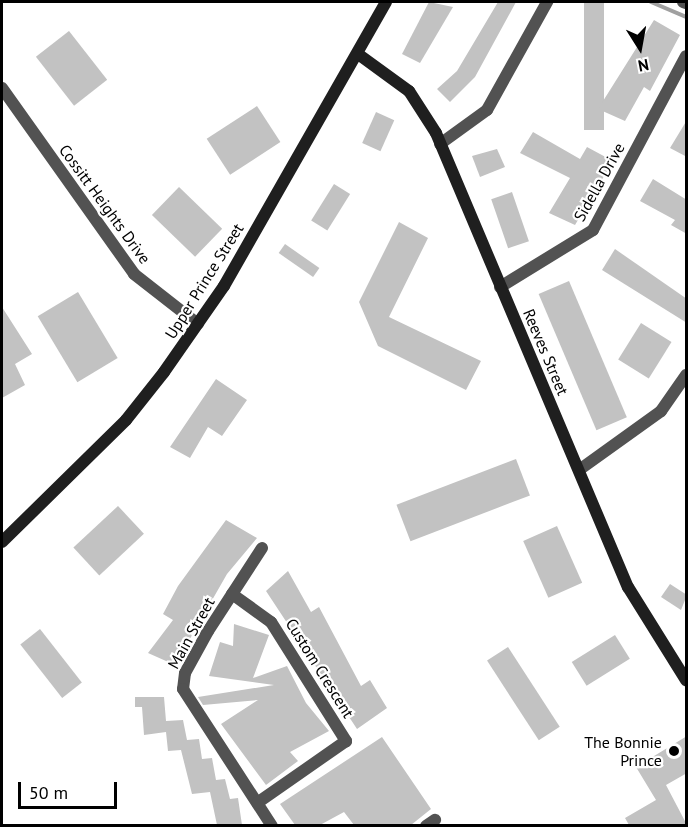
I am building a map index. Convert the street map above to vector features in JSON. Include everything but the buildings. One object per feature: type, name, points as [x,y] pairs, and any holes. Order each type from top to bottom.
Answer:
[{"type":"street","name":"Upper Prince Street","points":[[2,542],[126,420],[198,324],[358,54],[386,2]]},
{"type":"street","points":[[440,144],[487,110],[547,2]]},
{"type":"street","name":"Reeves Street","points":[[358,54],[409,92],[440,144],[628,587],[684,670]]},
{"type":"street","name":"Sidella Drive","points":[[500,287],[593,230],[687,56]]},
{"type":"street","name":"Cossitt Heights Drive","points":[[2,88],[134,274],[198,324]]},
{"type":"street","points":[[579,470],[661,411],[687,375]]},
{"type":"street","name":"Main Street","points":[[262,549],[185,673],[183,689],[272,825]]},
{"type":"street","name":"Custom Crescent","points":[[232,594],[271,622],[346,741],[257,803]]},
{"type":"waterway","points":[[651,2],[686,17]]},
{"type":"place","name":"The Bonnie Prince","points":[[674,751]]}]
